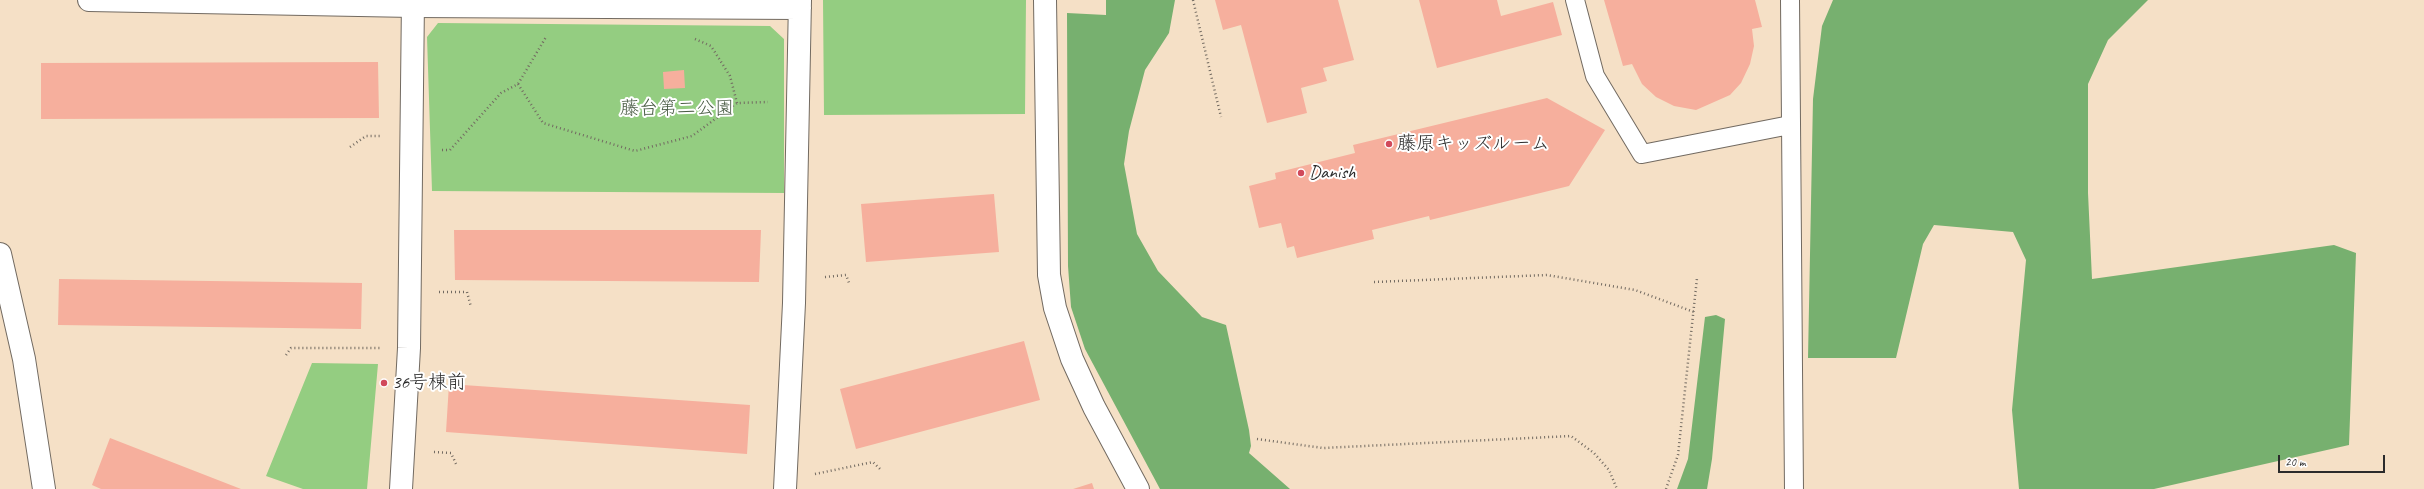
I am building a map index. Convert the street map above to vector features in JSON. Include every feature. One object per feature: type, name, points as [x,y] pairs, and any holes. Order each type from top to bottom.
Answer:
[{"type":"street","points":[[89,0],[800,4],[794,303],[786,487]]},
{"type":"street","points":[[1045,0],[1050,275],[1055,308],[1072,359],[1094,407],[1138,489]]},
{"type":"street","points":[[401,489],[409,348],[413,3]]},
{"type":"street","points":[[0,254],[5,302],[24,359],[44,489]]},
{"type":"lane","points":[[1575,0],[1595,76],[1642,154],[1790,125]]},
{"type":"lane","points":[[1790,0],[1794,489]]},
{"type":"path","points":[[1194,0],[1221,117]]},
{"type":"path","points":[[437,150],[450,150],[501,93],[518,84],[530,68],[549,32]]},
{"type":"path","points":[[693,38],[711,46],[730,76],[737,103]]},
{"type":"path","points":[[518,84],[543,123],[636,151],[692,136],[737,103],[770,101]]},
{"type":"path","points":[[350,147],[366,136],[386,136]]},
{"type":"path","points":[[1374,282],[1547,275],[1635,290],[1694,312]]},
{"type":"path","points":[[1666,489],[1678,455],[1697,278]]},
{"type":"path","points":[[409,291],[467,292],[471,307]]},
{"type":"path","points":[[286,355],[291,348],[409,348]]},
{"type":"path","points":[[1257,439],[1323,448],[1571,436],[1594,453],[1608,470],[1618,489]]},
{"type":"path","points":[[786,487],[806,476],[873,462],[880,469]]},
{"type":"green space","points":[[823,0],[1026,0],[1025,114],[824,115]]},
{"type":"green space","points":[[1106,0],[1175,0],[1169,33],[1145,70],[1129,131],[1124,164],[1137,234],[1158,271],[1202,317],[1226,325],[1249,430],[1251,446],[1249,453],[1290,489],[1160,489],[1085,349],[1071,307],[1068,266],[1067,13],[1106,15]]},
{"type":"green space","points":[[1833,0],[2148,0],[2108,40],[2088,84],[2088,193],[2092,279],[2334,245],[2356,253],[2349,445],[2154,489],[2019,489],[2012,410],[2026,260],[2013,232],[1934,225],[1923,244],[1896,358],[1808,358],[1813,99],[1822,26]]},
{"type":"green space","name":"藤台第二公園","points":[[438,23],[770,26],[784,39],[784,193],[432,191],[427,37]]},
{"type":"green space","points":[[1716,315],[1725,319],[1712,459],[1707,489],[1677,489],[1688,459],[1705,317]]},
{"type":"green space","points":[[312,363],[378,364],[367,489],[303,489],[266,476]]},
{"type":"building","points":[[1215,0],[1338,0],[1354,60],[1323,68],[1327,81],[1301,88],[1307,113],[1267,123],[1241,25],[1223,30]]},
{"type":"building","points":[[1419,0],[1497,0],[1501,16],[1553,2],[1562,35],[1437,68]]},
{"type":"building","points":[[1604,0],[1755,0],[1762,27],[1752,29],[1754,46],[1750,64],[1741,83],[1730,95],[1696,110],[1674,106],[1656,97],[1642,84],[1632,64],[1623,66]]},
{"type":"building","points":[[378,62],[379,118],[41,119],[41,63]]},
{"type":"building","points":[[684,70],[685,88],[664,89],[663,72]]},
{"type":"building","points":[[1547,98],[1605,130],[1569,186],[1430,220],[1429,216],[1372,230],[1374,239],[1297,258],[1294,246],[1287,248],[1281,223],[1259,228],[1249,186],[1276,179],[1275,173],[1355,153],[1353,145]]},
{"type":"building","points":[[994,194],[999,252],[866,262],[861,204]]},
{"type":"building","points":[[454,230],[761,230],[759,282],[455,280]]},
{"type":"building","points":[[59,279],[362,283],[361,329],[58,325]]},
{"type":"building","points":[[1024,341],[1040,400],[856,449],[840,389]]},
{"type":"building","points":[[449,384],[750,405],[747,454],[446,432]]},
{"type":"building","points":[[110,438],[241,489],[101,489],[92,485]]},
{"type":"building","points":[[1092,483],[1094,489],[1073,489]]},
{"type":"place","name":"藤原キッズルーム","points":[[1389,144]]},
{"type":"place","name":"Danish","points":[[1301,173]]},
{"type":"place","name":"36号棟前","points":[[384,383]]}]
